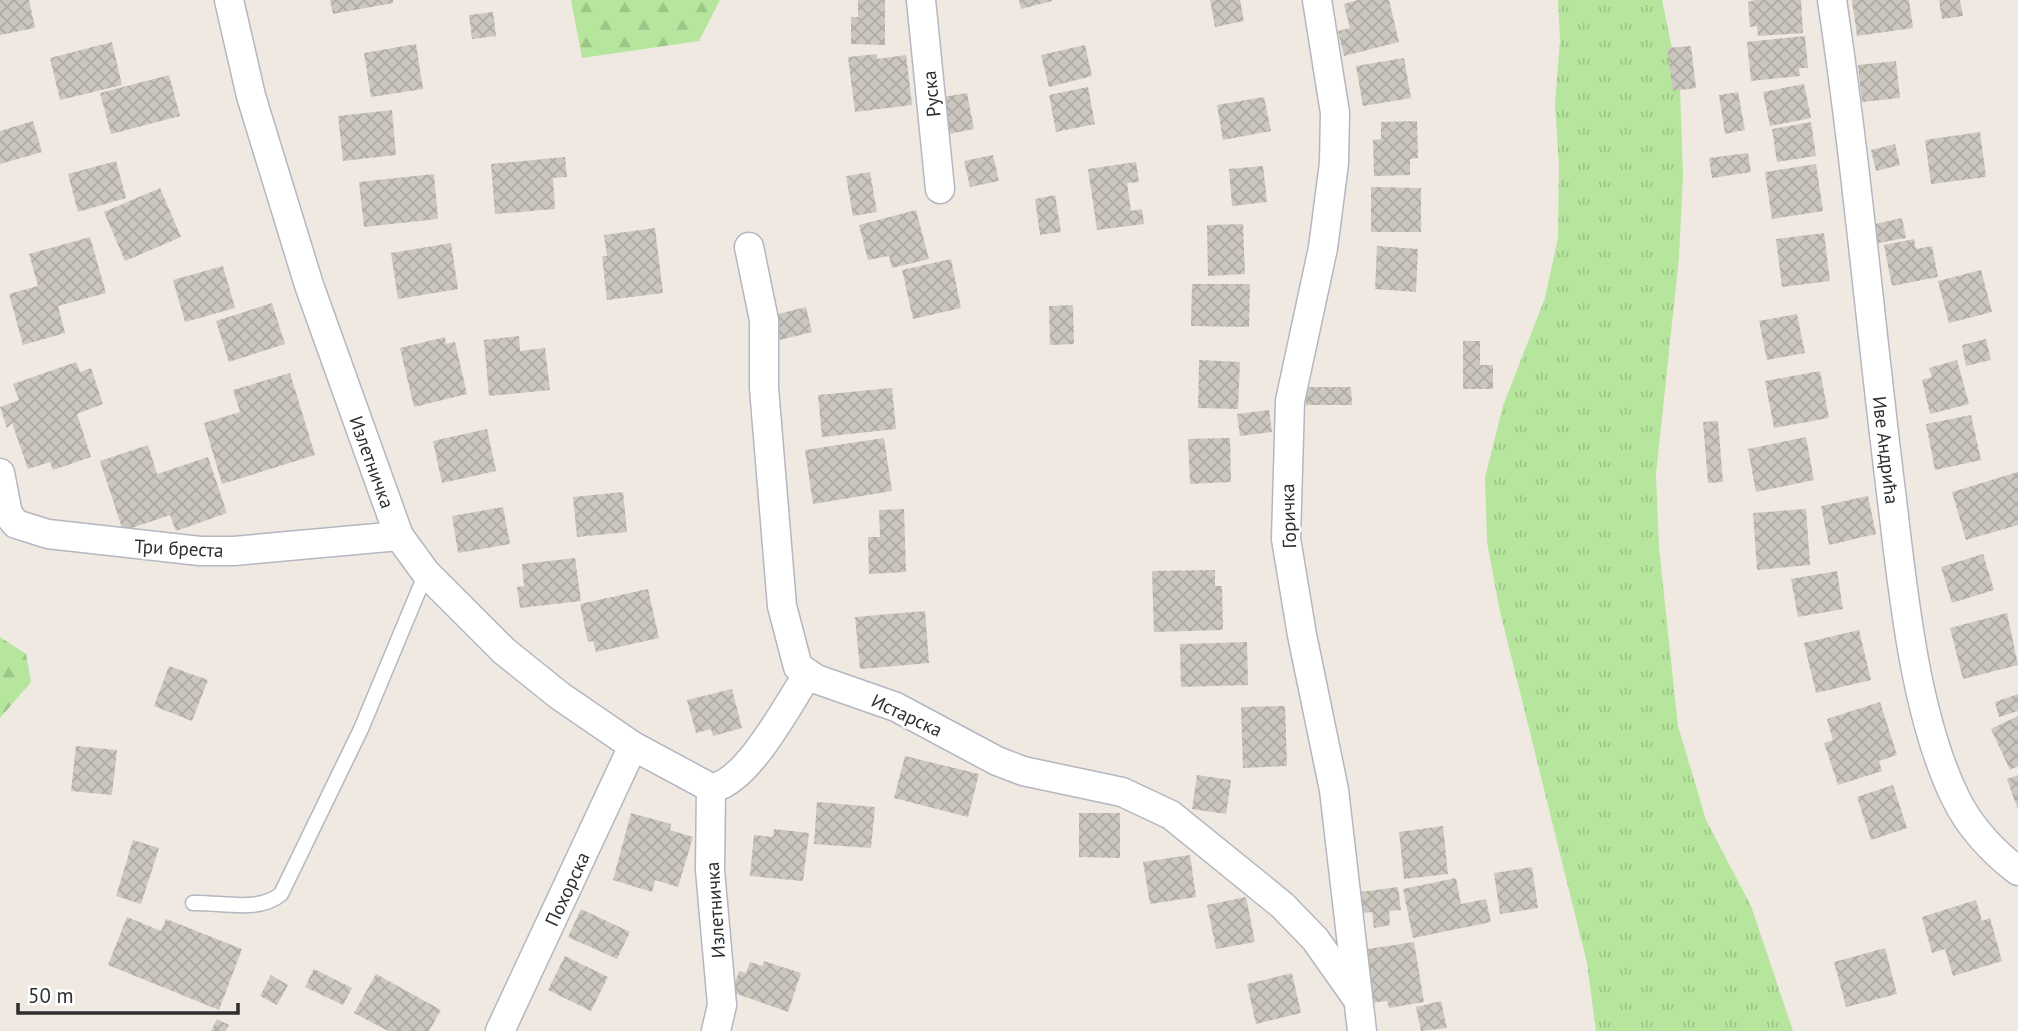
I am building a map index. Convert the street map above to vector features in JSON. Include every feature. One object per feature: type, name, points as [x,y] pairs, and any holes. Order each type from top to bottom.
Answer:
[{"type":"street","name":"Излетничка","points":[[229,0],[251,96],[309,285],[399,536],[426,573],[504,652],[560,696],[633,746],[711,788],[710,870],[722,1005],[716,1031]]},
{"type":"street","name":"Руска","points":[[921,0],[940,189]]},
{"type":"street","name":"Горичка","points":[[1317,0],[1335,113],[1334,163],[1322,248],[1290,401],[1286,539],[1301,635],[1334,790],[1362,1031]]},
{"type":"street","name":"Иве Андрића","points":[[1832,0],[1850,116],[1870,330],[1906,618],[1931,723],[1955,797],[1987,844],[2018,871]]},
{"type":"street","points":[[711,788],[731,782],[744,768],[808,674],[793,658],[782,606],[764,388],[764,320],[749,247]]},
{"type":"street","name":"Три бреста","points":[[0,473],[8,514],[16,524],[48,534],[119,544],[211,551],[399,536]]},
{"type":"street","name":"Истарска","points":[[808,674],[896,707],[997,761],[1023,771],[1122,792],[1171,815],[1282,905],[1315,939],[1356,997]]},
{"type":"street","name":"Похорска","points":[[500,1031],[633,746]]},
{"type":"lane","points":[[193,903],[257,906],[271,902],[281,894],[361,729],[426,573]]},
{"type":"green space","points":[[571,0],[720,0],[699,41],[582,58]]},
{"type":"green space","points":[[1558,0],[1662,0],[1680,87],[1683,176],[1679,257],[1656,474],[1659,548],[1678,726],[1706,820],[1751,906],[1793,1031],[1596,1031],[1587,963],[1499,607],[1487,542],[1485,477],[1503,406],[1545,298],[1558,238],[1559,165],[1555,104],[1560,41]]},
{"type":"green space","points":[[0,637],[26,654],[31,682],[0,718]]},
{"type":"building","points":[[0,0],[29,0],[35,28],[0,35]]},
{"type":"building","points":[[330,0],[393,0],[393,3],[333,14]]},
{"type":"building","points":[[858,0],[885,0],[885,45],[851,44],[851,17],[858,17]]},
{"type":"building","points":[[1019,0],[1052,0],[1052,1],[1021,9]]},
{"type":"building","points":[[1210,0],[1240,0],[1244,21],[1215,27]]},
{"type":"building","points":[[1358,0],[1389,0],[1399,42],[1344,56],[1338,31],[1350,28],[1344,4]]},
{"type":"building","points":[[1801,0],[1803,33],[1758,36],[1757,26],[1750,27],[1748,2]]},
{"type":"building","points":[[1852,0],[1909,0],[1913,28],[1857,36]]},
{"type":"building","points":[[1939,0],[1960,0],[1963,16],[1942,19]]},
{"type":"building","points":[[493,12],[496,36],[472,39],[469,15]]},
{"type":"building","points":[[1805,36],[1808,68],[1799,68],[1800,76],[1751,81],[1747,42]]},
{"type":"building","points":[[112,42],[122,85],[60,100],[50,58]]},
{"type":"building","points":[[416,44],[423,89],[371,97],[364,53]]},
{"type":"building","points":[[1085,45],[1092,76],[1049,87],[1041,55]]},
{"type":"building","points":[[1691,46],[1696,88],[1673,91],[1667,48]]},
{"type":"building","points":[[877,54],[877,59],[906,55],[912,105],[855,112],[848,57]]},
{"type":"building","points":[[1404,58],[1411,98],[1363,106],[1356,66]]},
{"type":"building","points":[[1896,61],[1900,98],[1862,102],[1858,65]]},
{"type":"building","points":[[169,75],[180,116],[111,134],[100,93]]},
{"type":"building","points":[[1804,84],[1811,118],[1770,126],[1763,92]]},
{"type":"building","points":[[1088,87],[1095,124],[1056,132],[1049,95]]},
{"type":"building","points":[[1738,92],[1745,130],[1725,134],[1719,95]]},
{"type":"building","points":[[967,93],[974,129],[944,135],[937,98]]},
{"type":"building","points":[[1264,97],[1271,131],[1223,140],[1217,105]]},
{"type":"building","points":[[392,110],[396,155],[343,161],[338,116]]},
{"type":"building","points":[[33,121],[42,152],[0,164],[0,131]]},
{"type":"building","points":[[1417,121],[1418,158],[1410,159],[1410,175],[1374,176],[1373,140],[1381,139],[1381,122]]},
{"type":"building","points":[[1811,122],[1816,156],[1777,162],[1772,129]]},
{"type":"building","points":[[1980,132],[1986,177],[1931,184],[1925,140]]},
{"type":"building","points":[[1895,144],[1900,165],[1876,171],[1871,150]]},
{"type":"building","points":[[1748,153],[1751,172],[1712,178],[1709,158]]},
{"type":"building","points":[[993,155],[999,181],[970,187],[964,161]]},
{"type":"building","points":[[565,157],[567,177],[553,178],[555,209],[495,214],[491,164]]},
{"type":"building","points":[[116,161],[126,198],[78,212],[68,174]]},
{"type":"building","points":[[1136,162],[1139,182],[1127,183],[1131,211],[1142,209],[1144,224],[1097,230],[1088,169]]},
{"type":"building","points":[[1816,164],[1823,211],[1772,219],[1765,172]]},
{"type":"building","points":[[1263,166],[1267,202],[1232,206],[1229,169]]},
{"type":"building","points":[[870,172],[877,212],[853,216],[846,176]]},
{"type":"building","points":[[434,174],[438,219],[364,227],[359,182]]},
{"type":"building","points":[[1371,187],[1421,188],[1421,232],[1371,232]]},
{"type":"building","points":[[160,188],[181,237],[125,261],[104,212]]},
{"type":"building","points":[[1055,195],[1061,232],[1040,235],[1035,199]]},
{"type":"building","points":[[916,210],[929,259],[892,268],[889,256],[868,260],[859,225]]},
{"type":"building","points":[[1902,218],[1906,238],[1878,243],[1875,224]]},
{"type":"building","points":[[1243,224],[1245,274],[1208,276],[1207,225]]},
{"type":"building","points":[[655,228],[663,293],[607,300],[602,256],[607,256],[604,235]]},
{"type":"building","points":[[1824,233],[1830,281],[1782,287],[1776,239]]},
{"type":"building","points":[[90,237],[106,293],[58,306],[65,333],[23,345],[9,294],[38,286],[29,254]]},
{"type":"building","points":[[1914,239],[1916,249],[1932,246],[1938,277],[1892,286],[1884,245]]},
{"type":"building","points":[[451,243],[458,289],[398,299],[391,253]]},
{"type":"building","points":[[1377,246],[1418,249],[1416,292],[1375,289]]},
{"type":"building","points":[[951,259],[961,308],[913,319],[902,270]]},
{"type":"building","points":[[223,266],[235,308],[185,322],[173,280]]},
{"type":"building","points":[[1981,270],[1992,312],[1949,323],[1938,281]]},
{"type":"building","points":[[1192,284],[1250,284],[1249,327],[1191,326]]},
{"type":"building","points":[[272,303],[285,344],[229,362],[216,321]]},
{"type":"building","points":[[1073,305],[1074,344],[1050,345],[1049,306]]},
{"type":"building","points":[[806,307],[812,332],[780,340],[774,315]]},
{"type":"building","points":[[1797,314],[1805,353],[1767,360],[1759,321]]},
{"type":"building","points":[[519,336],[520,351],[545,348],[550,390],[489,396],[484,340]]},
{"type":"building","points":[[445,337],[446,344],[455,342],[467,394],[414,407],[400,348]]},
{"type":"building","points":[[1986,339],[1991,360],[1966,366],[1962,345]]},
{"type":"building","points":[[1463,341],[1480,341],[1480,365],[1493,365],[1493,389],[1463,389]]},
{"type":"building","points":[[1199,360],[1240,362],[1238,409],[1198,408]]},
{"type":"building","points":[[1957,360],[1969,404],[1930,414],[1922,380],[1932,377],[1929,368]]},
{"type":"building","points":[[76,362],[80,372],[91,368],[103,404],[77,414],[91,457],[53,470],[50,462],[28,469],[12,423],[7,428],[0,407],[19,400],[13,384]]},
{"type":"building","points":[[1820,371],[1829,418],[1774,428],[1765,381]]},
{"type":"building","points":[[290,373],[315,455],[222,484],[204,423],[240,412],[233,390]]},
{"type":"building","points":[[1306,387],[1351,387],[1352,405],[1306,405]]},
{"type":"building","points":[[892,388],[896,429],[822,437],[818,395]]},
{"type":"building","points":[[1269,410],[1272,432],[1240,436],[1237,414]]},
{"type":"building","points":[[1971,415],[1981,460],[1935,470],[1926,424]]},
{"type":"building","points":[[1718,421],[1723,482],[1708,483],[1703,422]]},
{"type":"building","points":[[487,429],[496,471],[442,483],[433,441]]},
{"type":"building","points":[[1806,437],[1814,480],[1756,492],[1748,449]]},
{"type":"building","points":[[884,438],[892,491],[813,504],[805,450]]},
{"type":"building","points":[[1230,438],[1231,482],[1190,484],[1188,439]]},
{"type":"building","points":[[148,445],[157,474],[208,457],[227,513],[176,531],[170,515],[123,531],[100,461]]},
{"type":"building","points":[[2018,472],[2018,525],[1966,540],[1952,492]]},
{"type":"building","points":[[623,492],[627,532],[577,537],[573,497]]},
{"type":"building","points":[[1868,496],[1876,534],[1829,545],[1821,506]]},
{"type":"building","points":[[503,507],[510,544],[458,553],[452,516]]},
{"type":"building","points":[[904,509],[906,572],[869,574],[868,537],[880,537],[879,510]]},
{"type":"building","points":[[1806,509],[1810,565],[1757,570],[1753,513]]},
{"type":"building","points":[[1983,554],[1994,590],[1952,603],[1941,567]]},
{"type":"building","points":[[575,558],[581,601],[520,608],[517,587],[524,586],[522,564]]},
{"type":"building","points":[[1215,570],[1215,586],[1222,586],[1223,630],[1154,632],[1152,571]]},
{"type":"building","points":[[1837,571],[1843,609],[1798,617],[1791,579]]},
{"type":"building","points":[[648,589],[659,638],[596,652],[593,641],[588,642],[580,604]]},
{"type":"building","points":[[925,611],[929,663],[860,669],[855,617]]},
{"type":"building","points":[[2007,613],[2018,665],[1963,679],[1950,628]]},
{"type":"building","points":[[1859,630],[1871,680],[1816,693],[1804,643]]},
{"type":"building","points":[[1247,642],[1248,685],[1181,687],[1180,644]]},
{"type":"building","points":[[169,666],[208,680],[192,721],[154,706]]},
{"type":"building","points":[[732,689],[742,728],[713,736],[711,729],[696,733],[687,700]]},
{"type":"building","points":[[2018,694],[2018,711],[1999,717],[1995,702]]},
{"type":"building","points":[[1880,702],[1897,755],[1879,761],[1882,771],[1838,785],[1824,743],[1833,740],[1827,719]]},
{"type":"building","points":[[1285,706],[1287,766],[1243,768],[1241,707]]},
{"type":"building","points":[[2018,716],[2018,766],[2010,770],[1991,729]]},
{"type":"building","points":[[76,746],[117,750],[112,795],[71,791]]},
{"type":"building","points":[[905,756],[979,774],[968,817],[894,798]]},
{"type":"building","points":[[1197,775],[1231,780],[1226,814],[1192,809]]},
{"type":"building","points":[[2018,775],[2018,810],[2007,779]]},
{"type":"building","points":[[1893,785],[1907,828],[1871,840],[1857,797]]},
{"type":"building","points":[[817,802],[875,807],[871,848],[814,844]]},
{"type":"building","points":[[631,813],[671,824],[670,830],[693,837],[678,887],[655,880],[652,892],[613,880]]},
{"type":"building","points":[[1079,813],[1120,813],[1120,858],[1079,857]]},
{"type":"building","points":[[1443,826],[1448,874],[1404,879],[1399,832]]},
{"type":"building","points":[[774,829],[809,833],[803,881],[750,876],[754,835],[773,837]]},
{"type":"building","points":[[133,840],[159,848],[141,904],[116,896]]},
{"type":"building","points":[[1190,855],[1196,897],[1150,904],[1143,862]]},
{"type":"building","points":[[1532,867],[1538,908],[1500,914],[1494,873]]},
{"type":"building","points":[[1456,878],[1461,904],[1486,899],[1491,922],[1413,938],[1403,889]]},
{"type":"building","points":[[1398,887],[1401,910],[1389,911],[1390,925],[1374,928],[1372,912],[1362,913],[1360,892]]},
{"type":"building","points":[[1246,897],[1255,942],[1216,949],[1207,905]]},
{"type":"building","points":[[1976,900],[1982,921],[1990,918],[2002,961],[1953,976],[1945,949],[1932,953],[1922,917]]},
{"type":"building","points":[[581,909],[630,932],[617,959],[568,937]]},
{"type":"building","points":[[127,917],[161,931],[166,919],[242,949],[219,1010],[108,965]]},
{"type":"building","points":[[1414,942],[1424,1002],[1389,1008],[1387,1001],[1369,1003],[1361,950]]},
{"type":"building","points":[[1885,948],[1897,994],[1846,1007],[1834,962]]},
{"type":"building","points":[[565,956],[608,977],[591,1011],[548,990]]},
{"type":"building","points":[[764,961],[801,973],[788,1012],[732,992],[739,971],[746,973],[750,962],[762,966]]},
{"type":"building","points":[[314,969],[352,988],[343,1005],[305,987]]},
{"type":"building","points":[[1292,973],[1301,1013],[1256,1024],[1247,984]]},
{"type":"building","points":[[376,974],[441,1010],[429,1031],[388,1031],[354,1013]]},
{"type":"building","points":[[271,975],[288,985],[277,1005],[260,996]]},
{"type":"building","points":[[1441,1001],[1447,1028],[1421,1031],[1416,1007]]},
{"type":"building","points":[[217,1019],[229,1025],[226,1031],[211,1031]]}]
